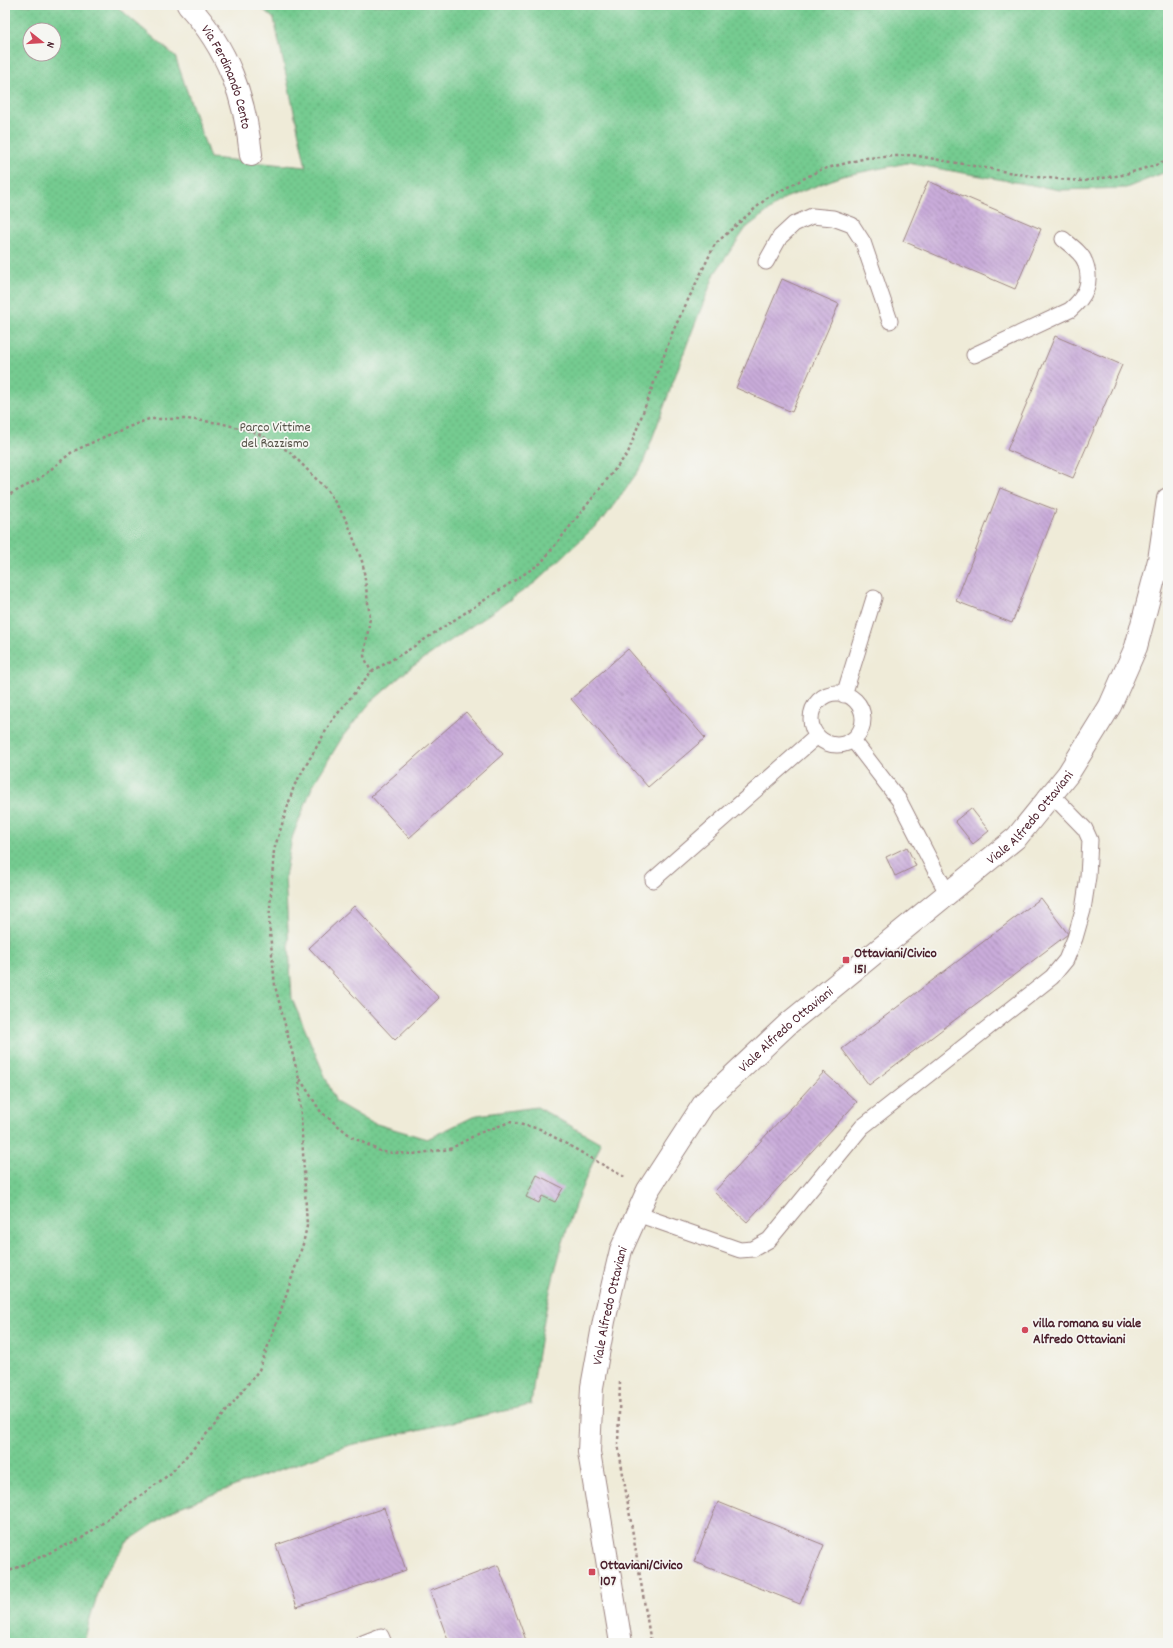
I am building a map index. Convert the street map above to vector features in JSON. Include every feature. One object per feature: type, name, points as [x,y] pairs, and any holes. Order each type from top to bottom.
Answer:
[{"type":"street","name":"Via Ferdinando Cento","points":[[188,5],[217,42],[235,78],[246,116],[251,155]]},
{"type":"street","name":"Viale Alfredo Ottaviani","points":[[622,1643],[589,1452],[592,1387],[604,1321],[622,1250],[648,1190],[705,1102],[789,1023],[948,895],[1016,837],[1068,774],[1110,706],[1136,647],[1158,560],[1168,499]]},
{"type":"lane","points":[[766,262],[780,237],[794,224],[812,216],[833,218],[852,226],[863,242],[890,321]]},
{"type":"lane","points":[[974,355],[1070,310],[1079,302],[1086,290],[1087,275],[1085,261],[1063,239]]},
{"type":"lane","points":[[844,695],[874,598]]},
{"type":"lane","points":[[833,694],[844,695],[855,700],[863,714],[864,722],[861,730],[853,740],[840,746],[831,745],[823,742],[816,736],[812,728],[811,718],[813,710],[818,702],[825,696],[833,694]]},
{"type":"lane","points":[[653,880],[816,736]]},
{"type":"lane","points":[[853,740],[899,800],[948,895]]},
{"type":"lane","points":[[637,1214],[740,1250],[753,1249],[769,1240],[862,1127],[1052,977],[1066,960],[1075,938],[1083,910],[1088,877],[1090,840],[1085,829],[1051,794]]},
{"type":"lane","points":[[363,1643],[381,1636],[384,1643]]},
{"type":"path","points":[[5,1573],[82,1538],[170,1474],[221,1418],[259,1370],[303,1244],[307,1226],[299,1079],[275,979],[269,922],[274,850],[294,786],[331,722],[371,672],[410,649],[541,563],[628,453],[673,331],[715,244],[767,198],[820,170],[866,158],[912,155],[1036,177],[1083,180],[1122,175],[1159,164],[1168,158]]},
{"type":"path","points":[[5,171],[8,181],[5,227]]},
{"type":"path","points":[[5,497],[39,479],[72,452],[106,436],[149,419],[187,419],[220,423],[257,433],[290,452],[328,491],[347,521],[364,564],[370,618],[364,656],[371,672]]},
{"type":"path","points":[[299,1079],[321,1112],[352,1137],[382,1152],[413,1154],[450,1149],[479,1133],[510,1122],[540,1128],[648,1190]]},
{"type":"path","points":[[620,1381],[618,1444],[651,1643]]},
{"type":"green space","name":"Parco Vittime del Razzismo","points":[[5,5],[115,5],[175,56],[210,158],[306,167],[274,19],[258,5],[1168,5],[1168,171],[1126,188],[1060,190],[907,163],[842,176],[785,198],[746,228],[715,273],[642,466],[605,517],[536,582],[409,669],[370,703],[343,736],[313,785],[292,838],[285,877],[292,999],[336,1102],[370,1122],[427,1139],[477,1115],[537,1107],[601,1143],[573,1210],[556,1265],[541,1335],[531,1405],[350,1445],[177,1508],[127,1542],[104,1575],[90,1618],[84,1643],[5,1643]]},
{"type":"building","points":[[928,181],[1041,229],[1015,289],[903,241]]},
{"type":"building","points":[[782,279],[839,304],[792,412],[736,388]]},
{"type":"building","points":[[1055,336],[1122,365],[1073,478],[1007,450]]},
{"type":"building","points":[[1000,488],[1056,510],[1012,623],[956,601]]},
{"type":"building","points":[[628,649],[705,738],[648,787],[571,699]]},
{"type":"building","points":[[466,712],[503,754],[409,838],[371,796]]},
{"type":"building","points":[[971,808],[989,831],[973,844],[955,821]]},
{"type":"building","points":[[907,847],[916,866],[895,876],[886,857]]},
{"type":"building","points":[[1041,898],[1068,934],[869,1085],[842,1049]]},
{"type":"building","points":[[354,906],[439,998],[395,1040],[309,948]]},
{"type":"building","points":[[824,1072],[857,1102],[747,1222],[714,1192]]},
{"type":"building","points":[[537,1175],[563,1188],[555,1202],[542,1196],[539,1203],[526,1197]]},
{"type":"building","points":[[718,1502],[824,1545],[800,1604],[694,1562]]},
{"type":"building","points":[[384,1508],[406,1570],[297,1607],[276,1545]]},
{"type":"building","points":[[498,1565],[527,1643],[449,1643],[430,1591]]},
{"type":"place","name":"Ottaviani/Civico 151","points":[[846,960]]},
{"type":"place","name":"villa romana su viale Alfredo Ottaviani","points":[[1025,1330]]},
{"type":"place","name":"Ottaviani/Civico 107","points":[[592,1572]]}]
